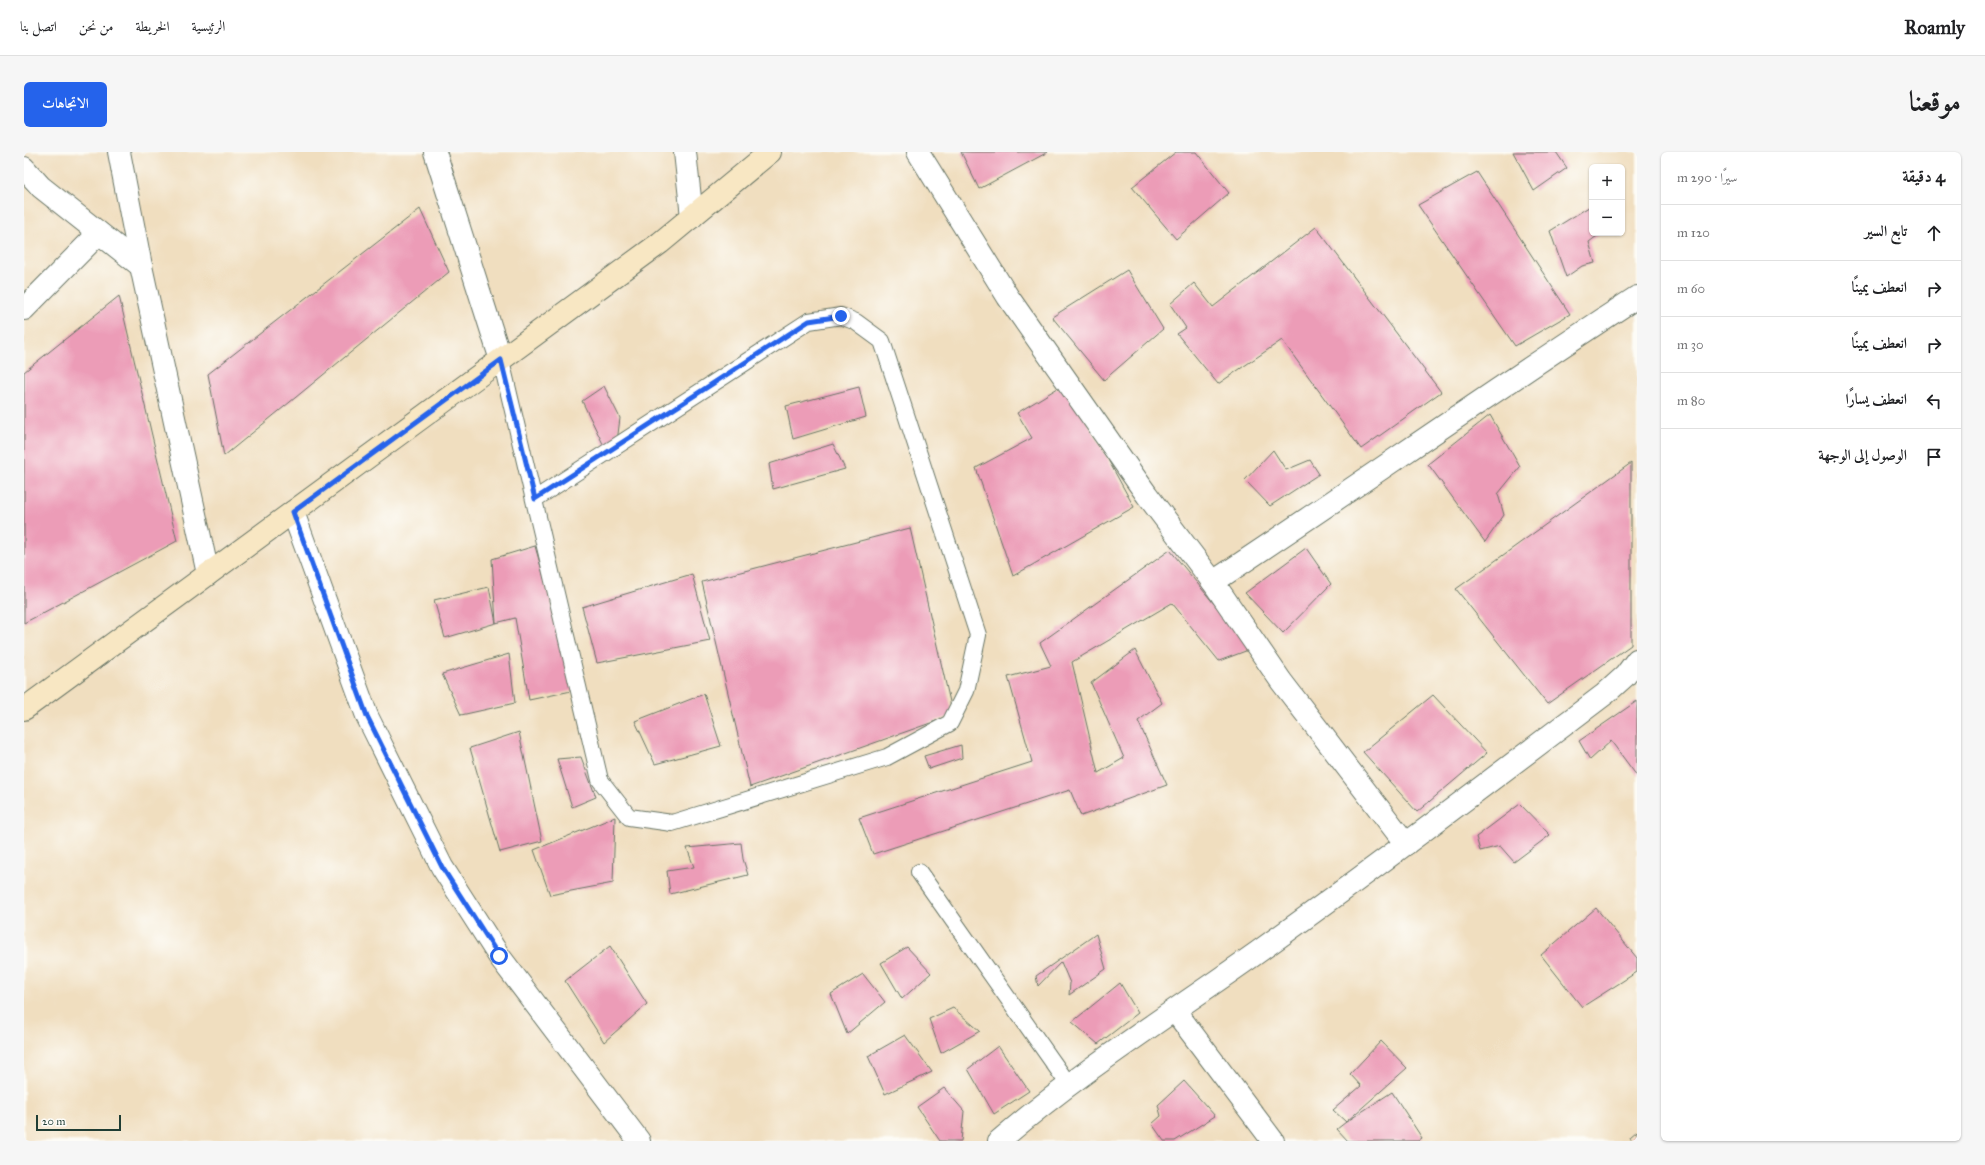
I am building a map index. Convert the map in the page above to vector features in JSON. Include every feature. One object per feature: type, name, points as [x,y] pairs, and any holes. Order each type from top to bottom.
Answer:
[{"type":"street","points":[[119,152],[141,266],[208,574]]},
{"type":"street","points":[[435,152],[501,360]]},
{"type":"street","points":[[685,152],[692,217]]},
{"type":"street","points":[[24,709],[660,243],[770,152]]},
{"type":"street","points":[[918,152],[1008,297],[1147,495],[1213,582],[1281,681],[1406,844]]},
{"type":"street","points":[[24,168],[41,187],[141,266]]},
{"type":"street","points":[[24,309],[100,234]]},
{"type":"street","points":[[1213,582],[1380,471],[1527,368],[1637,298]]},
{"type":"street","points":[[293,512],[367,716],[442,867],[499,956],[639,1141]]},
{"type":"street","points":[[999,1141],[1037,1108],[1175,1011],[1406,844],[1605,694],[1625,676],[1637,660]]},
{"type":"street","points":[[1175,1011],[1274,1141]]},
{"type":"lane","points":[[501,360],[535,499],[600,780],[630,817],[672,823],[887,757],[950,723],[966,691],[978,635],[882,341],[856,322],[841,316],[809,321],[535,499]]},
{"type":"lane","points":[[919,872],[1069,1086]]},
{"type":"building","points":[[961,152],[1048,152],[979,189]]},
{"type":"building","points":[[1176,152],[1196,152],[1229,193],[1176,239],[1132,187]]},
{"type":"building","points":[[1513,152],[1556,152],[1567,168],[1534,191]]},
{"type":"building","points":[[1477,172],[1570,314],[1515,346],[1418,205]]},
{"type":"building","points":[[1589,207],[1589,236],[1597,236],[1589,242],[1595,263],[1582,266],[1566,277],[1550,231]]},
{"type":"building","points":[[420,209],[449,272],[224,456],[208,374]]},
{"type":"building","points":[[1316,227],[1441,392],[1361,449],[1282,340],[1218,384],[1177,334],[1186,328],[1170,304],[1194,283],[1213,307]]},
{"type":"building","points":[[1127,270],[1163,329],[1104,380],[1052,317]]},
{"type":"building","points":[[119,296],[177,541],[24,623],[24,372]]},
{"type":"building","points":[[1066,383],[1134,507],[1013,576],[976,468],[1032,438],[1017,413]]},
{"type":"building","points":[[604,386],[620,418],[617,442],[606,450],[582,401]]},
{"type":"building","points":[[859,387],[866,417],[793,439],[786,406]]},
{"type":"building","points":[[1490,415],[1520,467],[1498,494],[1504,515],[1485,542],[1428,464]]},
{"type":"building","points":[[833,444],[845,469],[773,489],[769,464]]},
{"type":"building","points":[[1273,450],[1286,470],[1310,460],[1319,474],[1270,506],[1245,480]]},
{"type":"building","points":[[1631,463],[1631,645],[1547,704],[1456,589]]},
{"type":"building","points":[[910,528],[953,715],[750,787],[702,582]]},
{"type":"building","points":[[535,546],[576,690],[529,700],[515,618],[496,623],[492,559]]},
{"type":"building","points":[[1306,548],[1331,584],[1283,633],[1245,593]]},
{"type":"building","points":[[1170,550],[1251,649],[1219,661],[1172,603],[1072,662],[1098,773],[1124,758],[1091,683],[1135,650],[1162,703],[1138,721],[1167,785],[1081,816],[1070,790],[873,854],[859,818],[1032,762],[1008,677],[1051,666],[1040,643]]},
{"type":"building","points":[[692,574],[710,641],[597,663],[582,607]]},
{"type":"building","points":[[489,587],[496,623],[445,638],[434,600]]},
{"type":"building","points":[[509,654],[515,703],[461,715],[442,674]]},
{"type":"building","points":[[704,694],[721,746],[655,764],[635,721]]},
{"type":"building","points":[[1433,695],[1487,753],[1417,812],[1363,752]]},
{"type":"building","points":[[1637,701],[1637,776],[1611,741],[1590,760],[1579,741]]},
{"type":"building","points":[[519,732],[542,841],[500,852],[470,748]]},
{"type":"building","points":[[961,745],[962,758],[929,769],[924,756]]},
{"type":"building","points":[[581,757],[596,797],[572,807],[557,759]]},
{"type":"building","points":[[1520,804],[1550,835],[1514,862],[1500,846],[1480,851],[1476,837]]},
{"type":"building","points":[[615,817],[613,883],[550,895],[534,850]]},
{"type":"building","points":[[741,843],[743,859],[748,875],[670,894],[667,871],[694,867],[687,848]]},
{"type":"building","points":[[1596,908],[1637,958],[1637,972],[1582,1007],[1541,955]]},
{"type":"building","points":[[1096,934],[1106,969],[1069,995],[1070,983],[1061,962],[1038,986],[1036,976]]},
{"type":"building","points":[[610,946],[647,1004],[604,1042],[565,981]]},
{"type":"building","points":[[907,947],[931,973],[902,999],[881,963]]},
{"type":"building","points":[[863,974],[885,1002],[847,1034],[831,994]]},
{"type":"building","points":[[1120,983],[1138,1013],[1098,1044],[1072,1022]]},
{"type":"building","points":[[953,1008],[980,1031],[941,1053],[929,1019]]},
{"type":"building","points":[[905,1035],[932,1072],[885,1094],[868,1056]]},
{"type":"building","points":[[1381,1041],[1407,1068],[1346,1122],[1333,1110],[1361,1086],[1350,1074]]},
{"type":"building","points":[[998,1046],[1029,1091],[994,1114],[968,1069]]},
{"type":"building","points":[[1184,1081],[1215,1116],[1175,1141],[1164,1141],[1152,1124],[1161,1116],[1158,1105]]},
{"type":"building","points":[[944,1088],[964,1111],[961,1141],[940,1141],[917,1107]]},
{"type":"building","points":[[1392,1092],[1422,1138],[1418,1141],[1348,1141],[1337,1129]]},
{"type":"building","points":[[1637,1131],[1637,1141],[1632,1141],[1630,1137]]},
{"type":"route","points":[[499,956],[442,867],[367,716],[293,512],[501,360],[535,499],[809,321],[841,316]]}]
